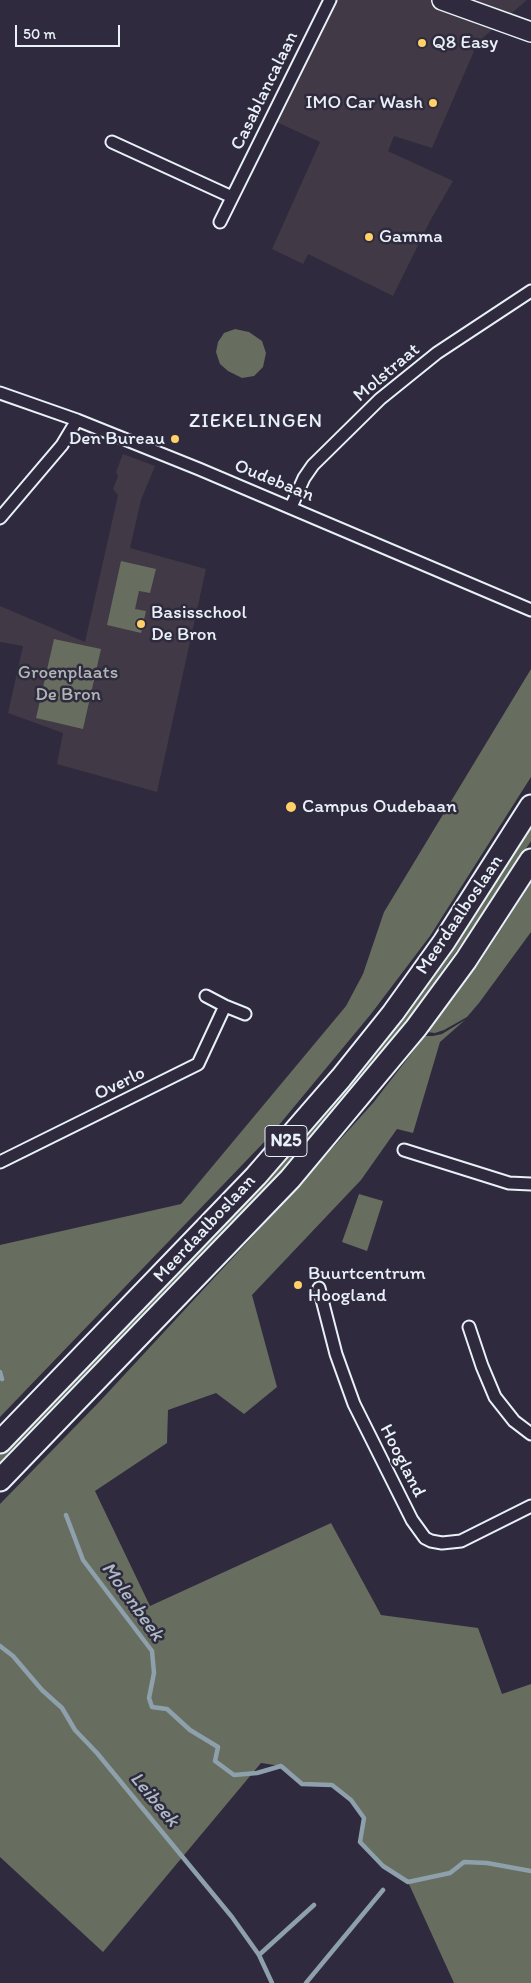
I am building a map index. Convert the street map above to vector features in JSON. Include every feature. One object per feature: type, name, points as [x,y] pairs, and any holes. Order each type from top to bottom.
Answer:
[{"type":"highway","name":"Meerdaalboslaan","points":[[0,1442],[256,1176],[341,1078],[393,1013],[444,942],[531,806]]},
{"type":"highway","name":"Meerdaalboslaan","points":[[0,1480],[296,1172],[416,1028],[466,960],[531,860]]},
{"type":"main road","points":[[442,0],[531,32]]},
{"type":"street","name":"Casablancalaan","points":[[220,222],[330,0]]},
{"type":"street","points":[[112,142],[232,197]]},
{"type":"street","name":"Molstraat","points":[[291,507],[304,478],[313,466],[380,399],[438,353],[531,291]]},
{"type":"street","name":"Oudebaan","points":[[0,393],[77,420],[291,507],[531,610]]},
{"type":"street","points":[[0,518],[62,445],[77,420]]},
{"type":"street","points":[[206,996],[245,1014]]},
{"type":"street","name":"Overlo","points":[[0,1162],[198,1064],[225,1006]]},
{"type":"street","points":[[404,1150],[531,1192]]},
{"type":"street","points":[[509,1184],[531,1184]]},
{"type":"street","name":"Hoogland","points":[[319,1288],[336,1354],[354,1404],[412,1520],[425,1538],[442,1543],[461,1541],[531,1506]]},
{"type":"street","points":[[469,1327],[482,1366],[496,1397],[514,1421],[531,1434]]},
{"type":"shaded area","points":[[330,0],[527,0],[478,42],[432,148],[394,136],[388,151],[453,181],[430,221],[393,296],[308,254],[303,264],[272,249],[320,142],[270,119]]},
{"type":"shaded area","name":"Basisschool De Bron","points":[[123,454],[155,466],[141,500],[130,548],[206,569],[157,792],[57,764],[63,733],[8,713],[23,646],[0,642],[0,606],[85,642],[118,495],[113,489],[118,476],[116,472]]},
{"type":"green space","points":[[235,329],[249,332],[262,341],[266,353],[263,367],[254,376],[242,378],[228,371],[220,364],[216,352],[218,342],[224,333]]},
{"type":"green space","name":"Groenplaats De Bron","points":[[121,561],[156,569],[150,593],[139,591],[135,609],[146,611],[141,633],[107,625]]},
{"type":"green space","name":"Groenplaats De Bron","points":[[54,639],[101,649],[83,729],[36,718]]},
{"type":"green space","points":[[531,669],[531,777],[430,936],[371,1014],[269,1137],[0,1417],[0,1245],[181,1204],[346,1006],[363,974],[384,912]]},
{"type":"green space","points":[[531,818],[531,841],[486,910],[393,1039],[332,1117],[260,1196],[0,1468],[0,1448],[207,1236]]},
{"type":"green space","points":[[531,883],[531,932],[467,1017],[444,1030],[435,1033],[427,1032],[479,963]]},
{"type":"green space","points":[[465,1020],[440,1042],[413,1133],[397,1129],[361,1180],[252,1295],[277,1387],[244,1414],[216,1393],[168,1410],[167,1443],[95,1491],[150,1606],[331,1523],[381,1615],[478,1628],[502,1694],[531,1684],[531,1983],[454,1983],[408,1882],[383,1866],[360,1842],[364,1818],[351,1800],[332,1785],[302,1785],[281,1766],[261,1763],[103,1952],[0,1857],[0,1504],[101,1400],[264,1224],[373,1103],[425,1036],[442,1034]]},
{"type":"green space","points":[[359,1194],[383,1201],[367,1251],[342,1242]]},
{"type":"waterway","name":"Molenbeek","points":[[0,1372],[2,1379]]},
{"type":"waterway","name":"Molenbeek","points":[[66,1515],[83,1560],[152,1651],[154,1673],[149,1698],[152,1707],[167,1709],[190,1730],[218,1747],[215,1761],[234,1775],[257,1773],[281,1766],[302,1784],[332,1785],[351,1800],[364,1818],[360,1842],[383,1866],[408,1882],[450,1873],[464,1862],[487,1863],[531,1871]]},
{"type":"waterway","name":"Leibeek","points":[[0,1646],[13,1656],[42,1690],[62,1708],[75,1730],[97,1753],[232,1917],[259,1955],[272,1983]]},
{"type":"waterway","points":[[306,1983],[383,1890]]},
{"type":"waterway","points":[[259,1955],[314,1905]]},
{"type":"place","name":"Q8 Easy","points":[[422,43]]},
{"type":"place","name":"IMO Car Wash","points":[[433,103]]},
{"type":"place","name":"Gamma","points":[[369,237]]},
{"type":"place","name":"Den Bureau","points":[[175,439]]},
{"type":"place","name":"Basisschool De Bron","points":[[141,624]]},
{"type":"place","name":"Campus Oudebaan","points":[[291,807]]},
{"type":"place","name":"Buurtcentrum Hoogland","points":[[298,1285]]},
{"type":"district","name":"ZIEKELINGEN","points":[[256,422]]}]
